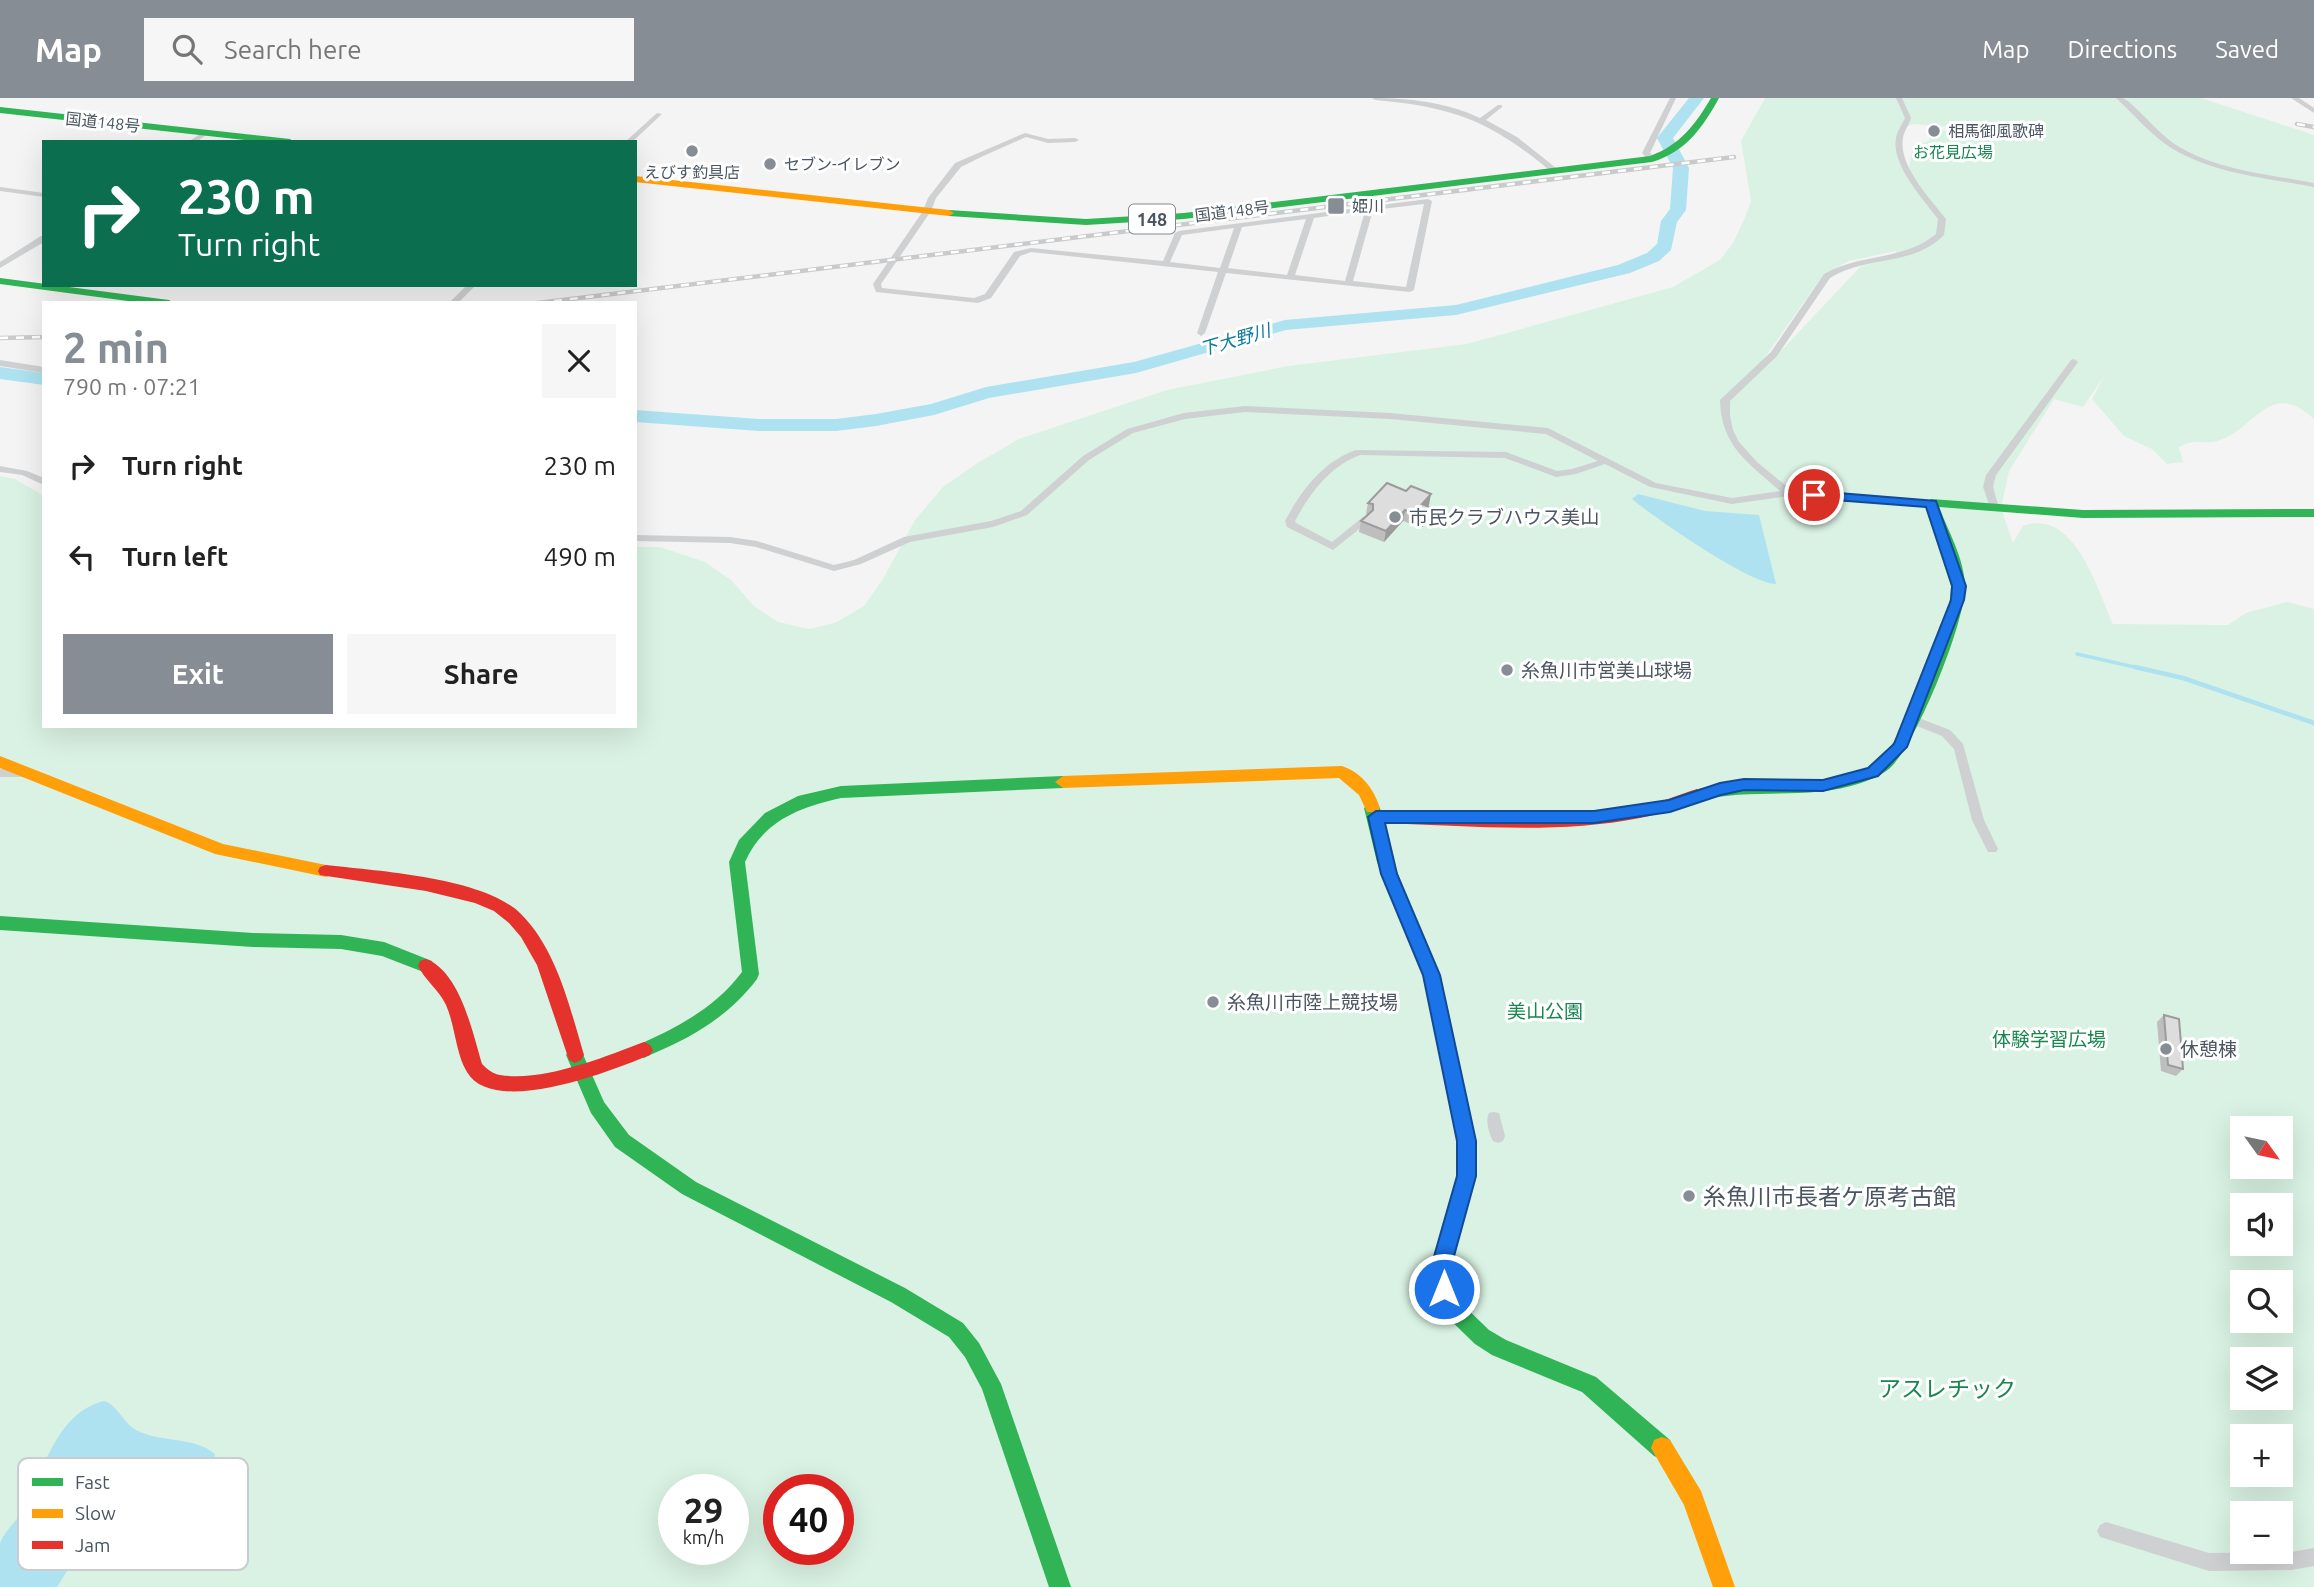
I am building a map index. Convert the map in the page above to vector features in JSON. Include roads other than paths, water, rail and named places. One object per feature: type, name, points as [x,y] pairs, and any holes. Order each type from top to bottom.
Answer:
[{"type":"main road","points":[[1666,155],[1692,139],[1715,98]]},
{"type":"main road","name":"国道148号","points":[[0,110],[198,137],[253,140]]},
{"type":"main road","name":"国道148号","points":[[637,179],[927,211],[1056,222],[1151,219],[1558,172],[1666,155]]},
{"type":"main road","points":[[0,281],[42,286]]},
{"type":"main road","points":[[46,287],[154,301]]},
{"type":"main road","points":[[1376,817],[1594,817],[1670,806],[1720,789],[1744,785],[1823,786],[1873,772],[1889,761],[1900,747],[1958,594],[1955,571],[1931,503],[2095,514],[2314,513]]},
{"type":"main road","points":[[0,762],[221,850],[289,866],[451,890],[493,902],[515,918],[539,955],[562,1009],[580,1071],[597,1107],[622,1141],[689,1188],[898,1294],[956,1330],[972,1350],[991,1384],[1060,1587]]},
{"type":"main road","points":[[0,923],[19,922],[254,940],[363,944],[393,950],[426,966],[448,987],[474,1069],[485,1078],[500,1084],[580,1071],[625,1060],[674,1037],[723,1007],[746,986],[751,974],[737,862],[741,847],[776,811],[806,799],[834,792],[860,790],[1342,772],[1360,783],[1369,796],[1389,874],[1432,975],[1466,1141],[1466,1176],[1441,1267],[1450,1306],[1482,1337],[1499,1348],[1589,1384],[1658,1444],[1681,1474],[1693,1499],[1726,1586]]},
{"type":"street","points":[[1375,98],[1452,108],[1483,119],[1527,146],[1558,172]]},
{"type":"street","points":[[1666,155],[1646,153],[1673,98]]},
{"type":"street","points":[[1788,493],[1739,452],[1725,420],[1725,400],[1774,354],[1827,276],[1834,270],[1856,262],[1915,254],[1940,235],[1941,219],[1914,183],[1900,146],[1900,135],[1908,118],[1899,98]]},
{"type":"street","points":[[2119,98],[2130,105],[2158,136],[2196,158],[2236,171],[2314,186]]},
{"type":"street","points":[[2294,98],[2314,111]]},
{"type":"street","points":[[1483,119],[1500,106]]},
{"type":"street","points":[[630,140],[659,114]]},
{"type":"street","points":[[1075,140],[1048,141],[1025,135],[958,165],[932,198],[927,211],[877,284],[879,290],[975,301],[988,296],[1017,254],[1031,250],[1410,290],[1428,201],[1179,233],[1166,263]]},
{"type":"street","points":[[0,189],[42,195]]},
{"type":"street","points":[[1348,283],[1370,208]]},
{"type":"street","points":[[1290,277],[1311,215]]},
{"type":"street","points":[[1201,333],[1239,224]]},
{"type":"street","points":[[0,267],[42,239]]},
{"type":"street","points":[[455,301],[470,287]]},
{"type":"street","points":[[1994,508],[1988,487],[1991,475],[2074,362]]},
{"type":"street","points":[[0,363],[42,370]]},
{"type":"street","points":[[637,538],[730,540],[757,544],[834,568],[857,562],[908,539],[993,524],[1024,513],[1086,458],[1130,431],[1184,416],[1224,410],[1334,413],[1523,427],[1561,436],[1603,462],[1653,485],[1732,501],[1788,493],[1931,503]]},
{"type":"street","points":[[1366,519],[1333,547],[1300,531],[1291,525],[1290,521],[1332,467],[1348,456],[1359,453],[1506,455],[1556,474],[1573,472],[1603,462]]},
{"type":"street","points":[[0,469],[24,473],[42,481]]},
{"type":"street","points":[[1911,719],[1952,737],[1959,747],[1978,820],[1992,849]]},
{"type":"street","points":[[0,773],[29,773]]},
{"type":"street","points":[[1494,1118],[1498,1136]]},
{"type":"street","points":[[2106,1531],[2209,1562],[2291,1561],[2314,1557]]},
{"type":"water","points":[[1638,494],[1705,511],[1759,515],[1776,584],[1763,581],[1725,562],[1681,534],[1632,499]]},
{"type":"water","points":[[104,1401],[109,1403],[136,1430],[156,1437],[197,1444],[215,1454],[214,1458],[47,1458],[63,1430],[74,1417],[88,1407]]},
{"type":"water","points":[[18,1517],[18,1570],[68,1570],[57,1587],[0,1587],[0,1544]]},
{"type":"waterway","name":"下大野川","points":[[637,416],[759,425],[836,425],[876,420],[934,409],[986,393],[1136,367],[1285,325],[1456,310],[1624,269],[1653,257],[1665,246],[1669,221],[1678,210],[1681,168],[1665,138],[1697,98]]},
{"type":"waterway","name":"下大野川","points":[[0,373],[42,379]]},
{"type":"waterway","points":[[2077,654],[2143,669]]},
{"type":"waterway","points":[[2135,667],[2183,678],[2314,723]]},
{"type":"railway","points":[[2297,124],[2314,127]]},
{"type":"railway","points":[[554,301],[1734,157]]},
{"type":"railway","points":[[0,338],[42,337]]},
{"type":"place","name":"相馬御風歌碑","points":[[1934,131]]},
{"type":"place","name":"えびす釣具店","points":[[692,151]]},
{"type":"place","name":"セブン-イレブン","points":[[770,164]]},
{"type":"place","name":"姫川","points":[[1336,206]]},
{"type":"place","name":"市民クラブハウス美山","points":[[1395,517]]},
{"type":"place","name":"糸魚川市営美山球場","points":[[1507,670]]},
{"type":"place","name":"糸魚川市陸上競技場","points":[[1213,1002]]},
{"type":"place","name":"休憩棟","points":[[2166,1049]]},
{"type":"place","name":"糸魚川市長者ケ原考古館","points":[[1689,1196]]},
{"type":"park label","name":"お花見広場","points":[[1953,152]]},
{"type":"park label","name":"美山公園","points":[[1545,1011]]},
{"type":"park label","name":"体験学習広場","points":[[2049,1039]]},
{"type":"park label","name":"アスレチック","points":[[1947,1388]]}]
